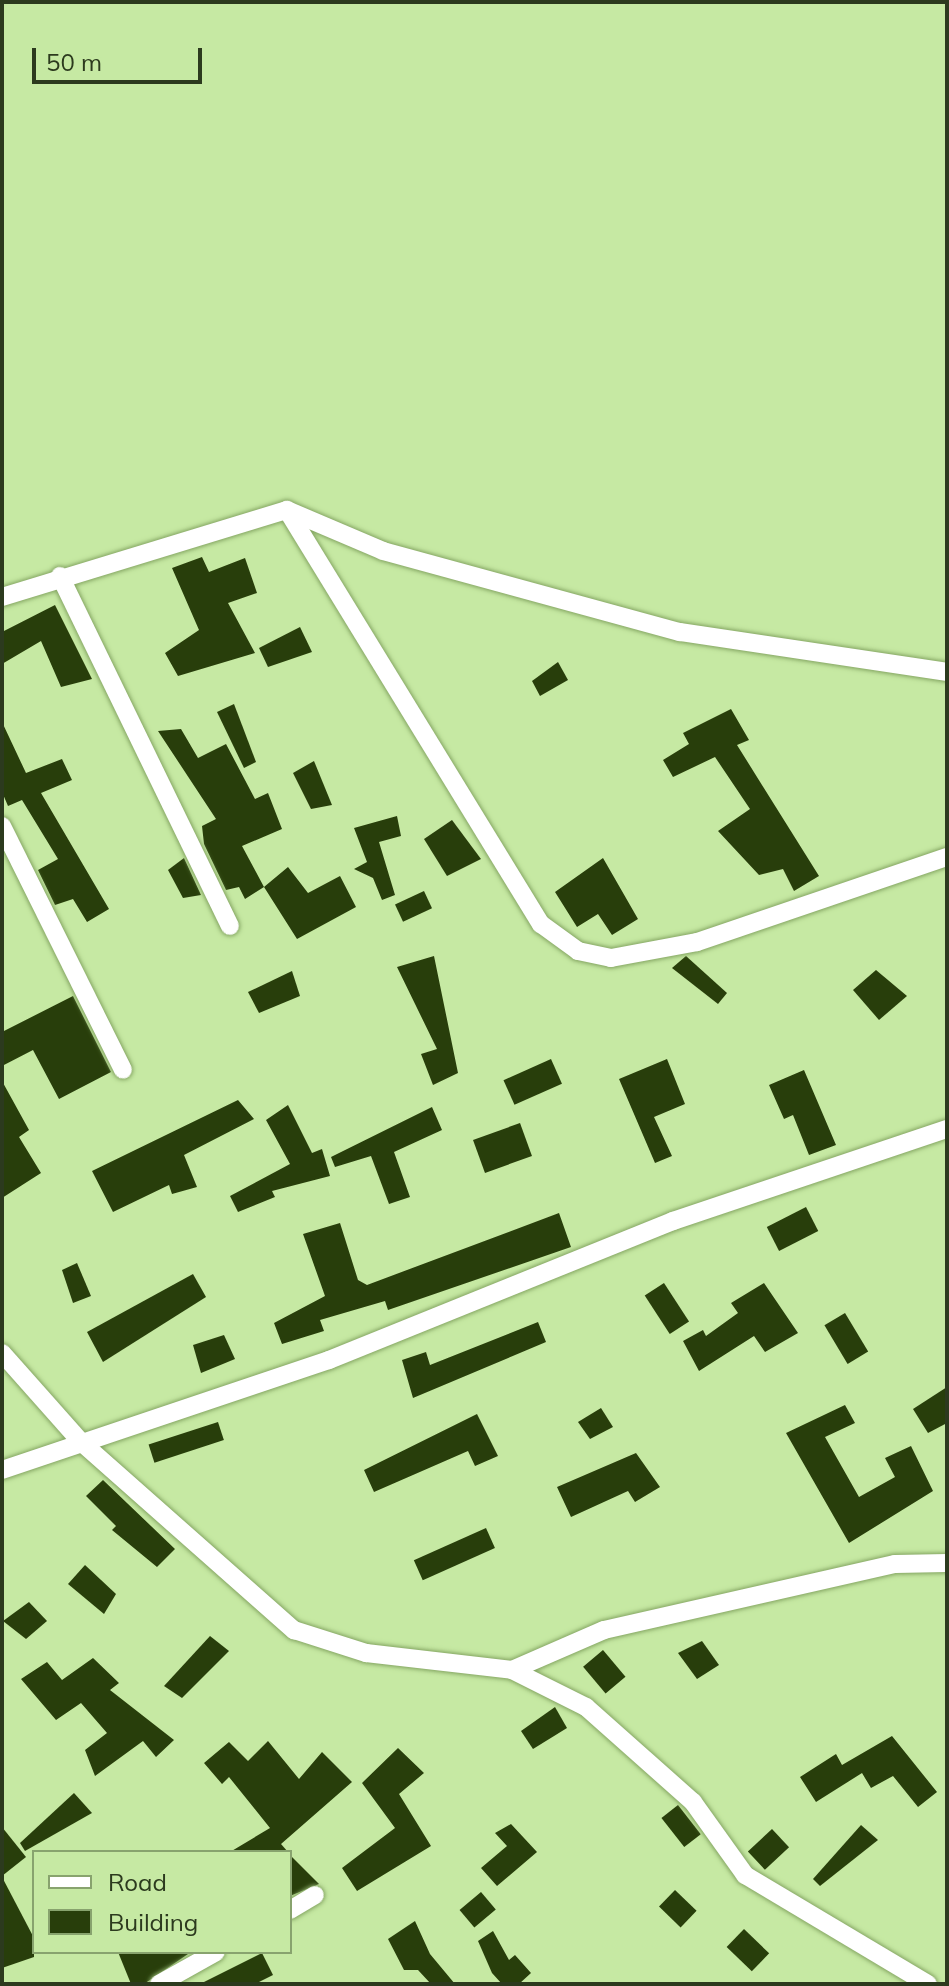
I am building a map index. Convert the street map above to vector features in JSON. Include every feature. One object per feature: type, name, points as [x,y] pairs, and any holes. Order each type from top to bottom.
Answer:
[{"type":"street","points":[[287,510],[541,924],[568,945],[611,958],[697,942],[947,857]]},
{"type":"street","points":[[2,597],[60,576],[287,510],[383,551],[680,632],[947,672]]},
{"type":"street","points":[[60,576],[230,926]]},
{"type":"street","points":[[2,826],[123,1070]]},
{"type":"street","points":[[2,1470],[80,1441],[329,1360],[673,1221],[947,1129]]},
{"type":"street","points":[[2,1353],[80,1441],[294,1630],[366,1653],[512,1670],[586,1707],[632,1741],[693,1802],[745,1875],[928,1984]]},
{"type":"street","points":[[512,1670],[604,1630],[895,1564],[947,1563]]},
{"type":"street","points":[[292,1909],[315,1895]]},
{"type":"street","points":[[159,1984],[212,1954]]},
{"type":"building","points":[[202,557],[209,572],[245,558],[257,593],[228,603],[255,653],[178,676],[165,653],[199,630],[172,568]]},
{"type":"building","points":[[55,605],[92,679],[61,687],[41,641],[2,664],[2,632]]},
{"type":"building","points":[[300,627],[312,652],[268,667],[259,648]]},
{"type":"building","points":[[558,662],[568,680],[540,696],[532,681]]},
{"type":"building","points":[[234,704],[256,762],[244,768],[217,712]]},
{"type":"building","points":[[731,709],[749,740],[737,745],[819,876],[794,891],[783,869],[759,875],[718,831],[750,809],[715,757],[673,777],[663,760],[689,744],[683,733]]},
{"type":"building","points":[[2,722],[26,773],[62,759],[72,780],[41,793],[109,909],[87,922],[73,899],[55,905],[38,870],[58,859],[22,800],[8,806],[2,792]]},
{"type":"building","points":[[181,729],[198,758],[226,744],[255,799],[268,793],[282,829],[242,846],[264,887],[245,899],[239,887],[226,890],[204,844],[202,826],[216,819],[158,731]]},
{"type":"building","points":[[314,761],[332,805],[311,809],[293,773]]},
{"type":"building","points":[[397,816],[401,836],[379,842],[395,895],[382,900],[373,878],[354,869],[367,862],[354,828]]},
{"type":"building","points":[[452,820],[481,859],[447,876],[424,839]]},
{"type":"building","points":[[184,858],[201,895],[183,898],[168,870]]},
{"type":"building","points":[[603,858],[638,919],[612,935],[598,914],[577,927],[555,892]]},
{"type":"building","points":[[288,867],[308,893],[340,876],[356,907],[297,939],[264,887]]},
{"type":"building","points":[[424,891],[432,908],[403,922],[395,905]]},
{"type":"building","points":[[434,956],[458,1073],[433,1085],[421,1054],[437,1049],[397,967]]},
{"type":"building","points":[[686,956],[727,993],[718,1004],[672,968]]},
{"type":"building","points":[[876,970],[907,996],[879,1020],[853,990]]},
{"type":"building","points":[[292,971],[300,996],[259,1013],[248,992]]},
{"type":"building","points":[[73,996],[111,1072],[59,1099],[33,1050],[2,1066],[2,1032]]},
{"type":"building","points":[[551,1059],[562,1084],[514,1105],[503,1080]]},
{"type":"building","points":[[667,1059],[685,1104],[654,1117],[672,1156],[655,1163],[619,1079]]},
{"type":"building","points":[[804,1070],[836,1145],[809,1155],[793,1115],[784,1119],[769,1085]]},
{"type":"building","points":[[2,1081],[29,1130],[19,1137],[41,1173],[2,1198]]},
{"type":"building","points":[[238,1100],[254,1119],[184,1155],[197,1187],[172,1194],[169,1185],[113,1212],[92,1171]]},
{"type":"building","points":[[288,1105],[312,1153],[322,1149],[330,1176],[272,1191],[275,1197],[238,1212],[230,1196],[290,1164],[266,1120]]},
{"type":"building","points":[[432,1107],[442,1130],[394,1152],[410,1197],[389,1204],[371,1156],[335,1167],[331,1157]]},
{"type":"building","points":[[520,1123],[532,1156],[485,1173],[473,1140]]},
{"type":"building","points":[[806,1207],[818,1231],[779,1251],[767,1227]]},
{"type":"building","points":[[559,1213],[571,1247],[388,1310],[385,1301],[320,1320],[324,1331],[282,1344],[274,1323],[325,1296],[303,1234],[340,1223],[358,1280],[367,1285]]},
{"type":"building","points":[[77,1263],[91,1296],[73,1303],[62,1270]]},
{"type":"building","points":[[193,1274],[206,1297],[103,1362],[87,1332]]},
{"type":"building","points":[[664,1283],[689,1322],[670,1334],[645,1296]]},
{"type":"building","points":[[764,1283],[798,1333],[765,1352],[754,1336],[699,1371],[683,1341],[703,1330],[706,1336],[738,1313],[731,1303]]},
{"type":"building","points":[[845,1313],[868,1352],[848,1364],[824,1325]]},
{"type":"building","points":[[538,1322],[546,1342],[413,1398],[402,1360],[426,1352],[430,1365]]},
{"type":"building","points":[[224,1335],[235,1359],[201,1373],[193,1345]]},
{"type":"building","points":[[947,1387],[947,1423],[928,1433],[913,1409]]},
{"type":"building","points":[[845,1405],[855,1423],[825,1437],[859,1497],[895,1477],[885,1458],[911,1446],[933,1491],[849,1543],[786,1433]]},
{"type":"building","points":[[601,1408],[613,1427],[590,1439],[578,1422]]},
{"type":"building","points":[[477,1414],[498,1456],[475,1466],[468,1451],[374,1492],[364,1470]]},
{"type":"building","points":[[218,1422],[224,1440],[154,1463],[149,1445]]},
{"type":"building","points":[[636,1453],[660,1487],[635,1502],[628,1491],[571,1517],[557,1487]]},
{"type":"building","points":[[103,1480],[175,1549],[157,1567],[112,1530],[116,1526],[86,1496]]},
{"type":"building","points":[[486,1528],[495,1548],[423,1580],[414,1560]]},
{"type":"building","points":[[85,1565],[116,1594],[104,1614],[68,1584]]},
{"type":"building","points":[[29,1602],[47,1621],[26,1639],[3,1621]]},
{"type":"building","points":[[210,1636],[229,1651],[182,1698],[164,1686]]},
{"type":"building","points":[[702,1641],[719,1665],[697,1679],[678,1653]]},
{"type":"building","points":[[603,1650],[625,1677],[606,1694],[583,1667]]},
{"type":"building","points":[[93,1658],[119,1683],[110,1690],[174,1740],[156,1757],[143,1741],[95,1776],[85,1750],[107,1733],[81,1703],[56,1720],[21,1679],[47,1662],[62,1680]]},
{"type":"building","points":[[555,1707],[567,1728],[533,1749],[521,1731]]},
{"type":"building","points":[[892,1736],[937,1792],[918,1807],[893,1776],[871,1788],[862,1773],[816,1802],[800,1777],[836,1754],[842,1765]]},
{"type":"building","points":[[268,1741],[299,1779],[322,1752],[352,1782],[281,1844],[286,1850],[233,1850],[270,1828],[229,1777],[222,1784],[204,1763],[229,1742],[248,1761]]},
{"type":"building","points":[[398,1748],[424,1773],[399,1794],[431,1846],[357,1891],[342,1868],[395,1828],[362,1783]]},
{"type":"building","points":[[74,1793],[92,1813],[25,1851],[20,1843]]},
{"type":"building","points":[[678,1805],[701,1834],[684,1847],[661,1818]]},
{"type":"building","points":[[511,1824],[537,1852],[497,1886],[481,1868],[507,1846],[495,1833]]},
{"type":"building","points":[[861,1825],[878,1840],[820,1886],[813,1879]]},
{"type":"building","points":[[2,1827],[26,1857],[2,1876]]},
{"type":"building","points":[[772,1829],[789,1847],[765,1870],[748,1852]]},
{"type":"building","points":[[292,1857],[319,1884],[292,1895]]},
{"type":"building","points":[[2,1877],[32,1934],[34,1957],[2,1968]]},
{"type":"building","points":[[675,1890],[697,1911],[681,1927],[659,1907]]},
{"type":"building","points":[[481,1892],[496,1910],[474,1928],[460,1910]]},
{"type":"building","points":[[415,1921],[430,1954],[455,1984],[431,1984],[418,1970],[404,1970],[388,1939]]},
{"type":"building","points":[[744,1929],[769,1953],[752,1971],[727,1947]]},
{"type":"building","points":[[493,1931],[509,1960],[515,1955],[531,1973],[519,1984],[502,1984],[492,1973],[478,1941]]},
{"type":"building","points":[[119,1954],[188,1954],[144,1984],[131,1984]]},
{"type":"building","points":[[260,1954],[273,1975],[255,1984],[200,1984]]}]
